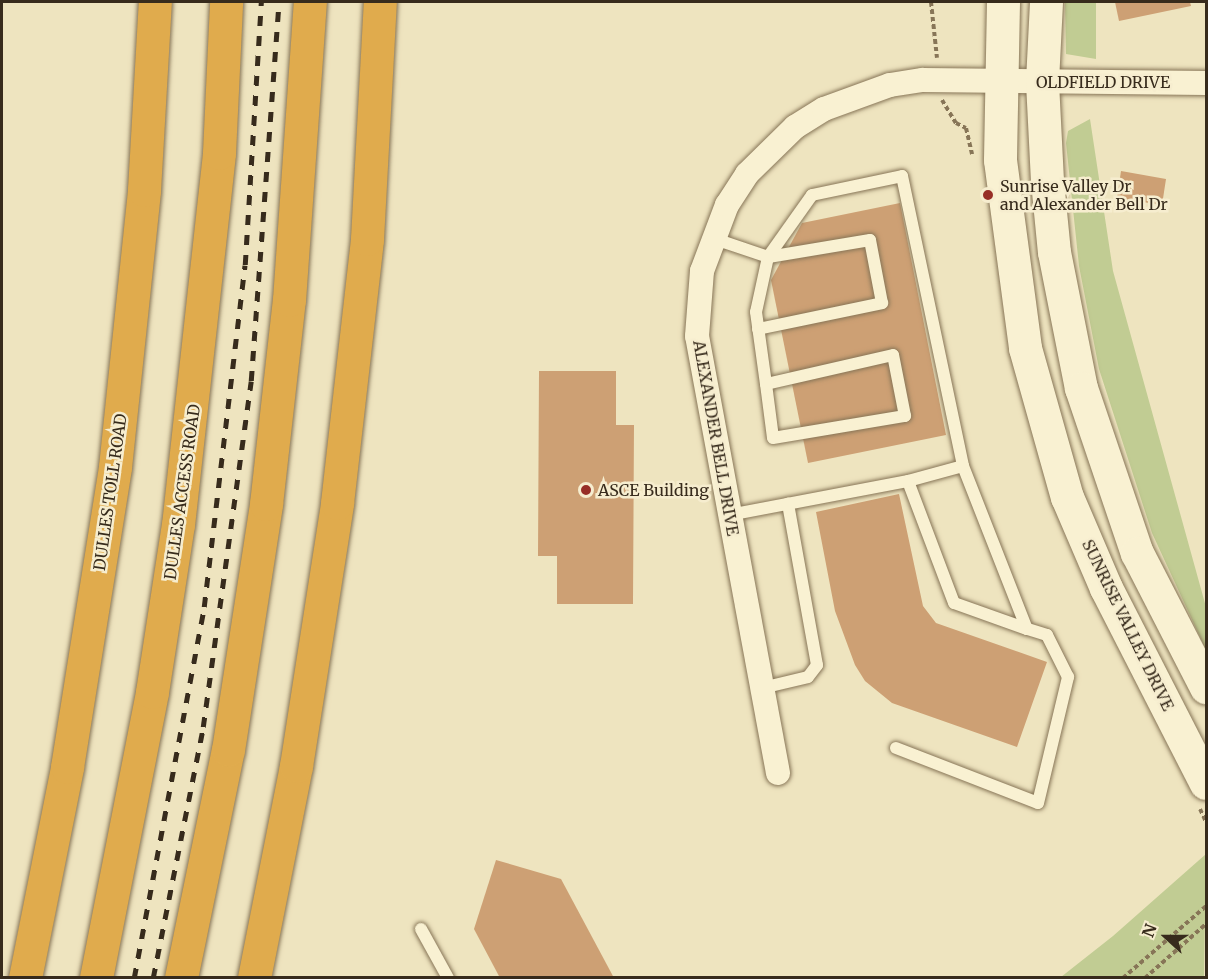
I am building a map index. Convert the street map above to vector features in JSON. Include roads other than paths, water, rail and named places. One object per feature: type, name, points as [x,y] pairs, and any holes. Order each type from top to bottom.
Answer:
[{"type":"highway","name":"DULLES TOLL ROAD","points":[[25,978],[67,767],[115,467],[144,190],[155,2]]},
{"type":"highway","name":"DULLES ACCESS ROAD","points":[[96,978],[152,692],[178,525],[219,153],[226,2]]},
{"type":"highway","points":[[182,978],[228,750],[266,504],[290,288],[310,2]]},
{"type":"highway","points":[[254,978],[296,766],[338,491],[367,240],[380,2]]},
{"type":"main road","name":"SUNRISE VALLEY DRIVE","points":[[1003,2],[999,81],[1006,232],[1025,348],[1044,422],[1106,588],[1206,783]]},
{"type":"main road","points":[[1046,2],[1042,82],[1054,252],[1081,388],[1137,553],[1206,687]]},
{"type":"street","name":"OLDFIELD DRIVE","points":[[999,81],[1206,83]]},
{"type":"street","name":"ALEXANDER BELL DRIVE","points":[[778,773],[697,336],[702,271],[712,238],[747,174],[795,127],[824,109],[890,85],[999,81]]},
{"type":"lane","points":[[766,384],[893,355],[905,416],[773,438],[756,312],[768,257],[812,195],[902,176],[963,466],[1027,629]]},
{"type":"lane","points":[[712,238],[768,257],[870,240],[882,303],[758,329]]},
{"type":"lane","points":[[729,515],[908,481],[963,466]]},
{"type":"lane","points":[[896,748],[1038,803],[1068,676],[1047,636],[954,603],[908,481]]},
{"type":"lane","points":[[762,688],[808,677],[817,665],[788,504]]},
{"type":"lane","points":[[421,929],[448,978]]},
{"type":"railway","points":[[134,978],[204,607],[245,265],[261,2]]},
{"type":"railway","points":[[153,978],[203,727],[251,381],[279,2]]},
{"type":"place","name":"Sunrise Valley Dr and Alexander Bell Dr","points":[[988,195]]},
{"type":"place","name":"ASCE Building","points":[[586,490]]}]
